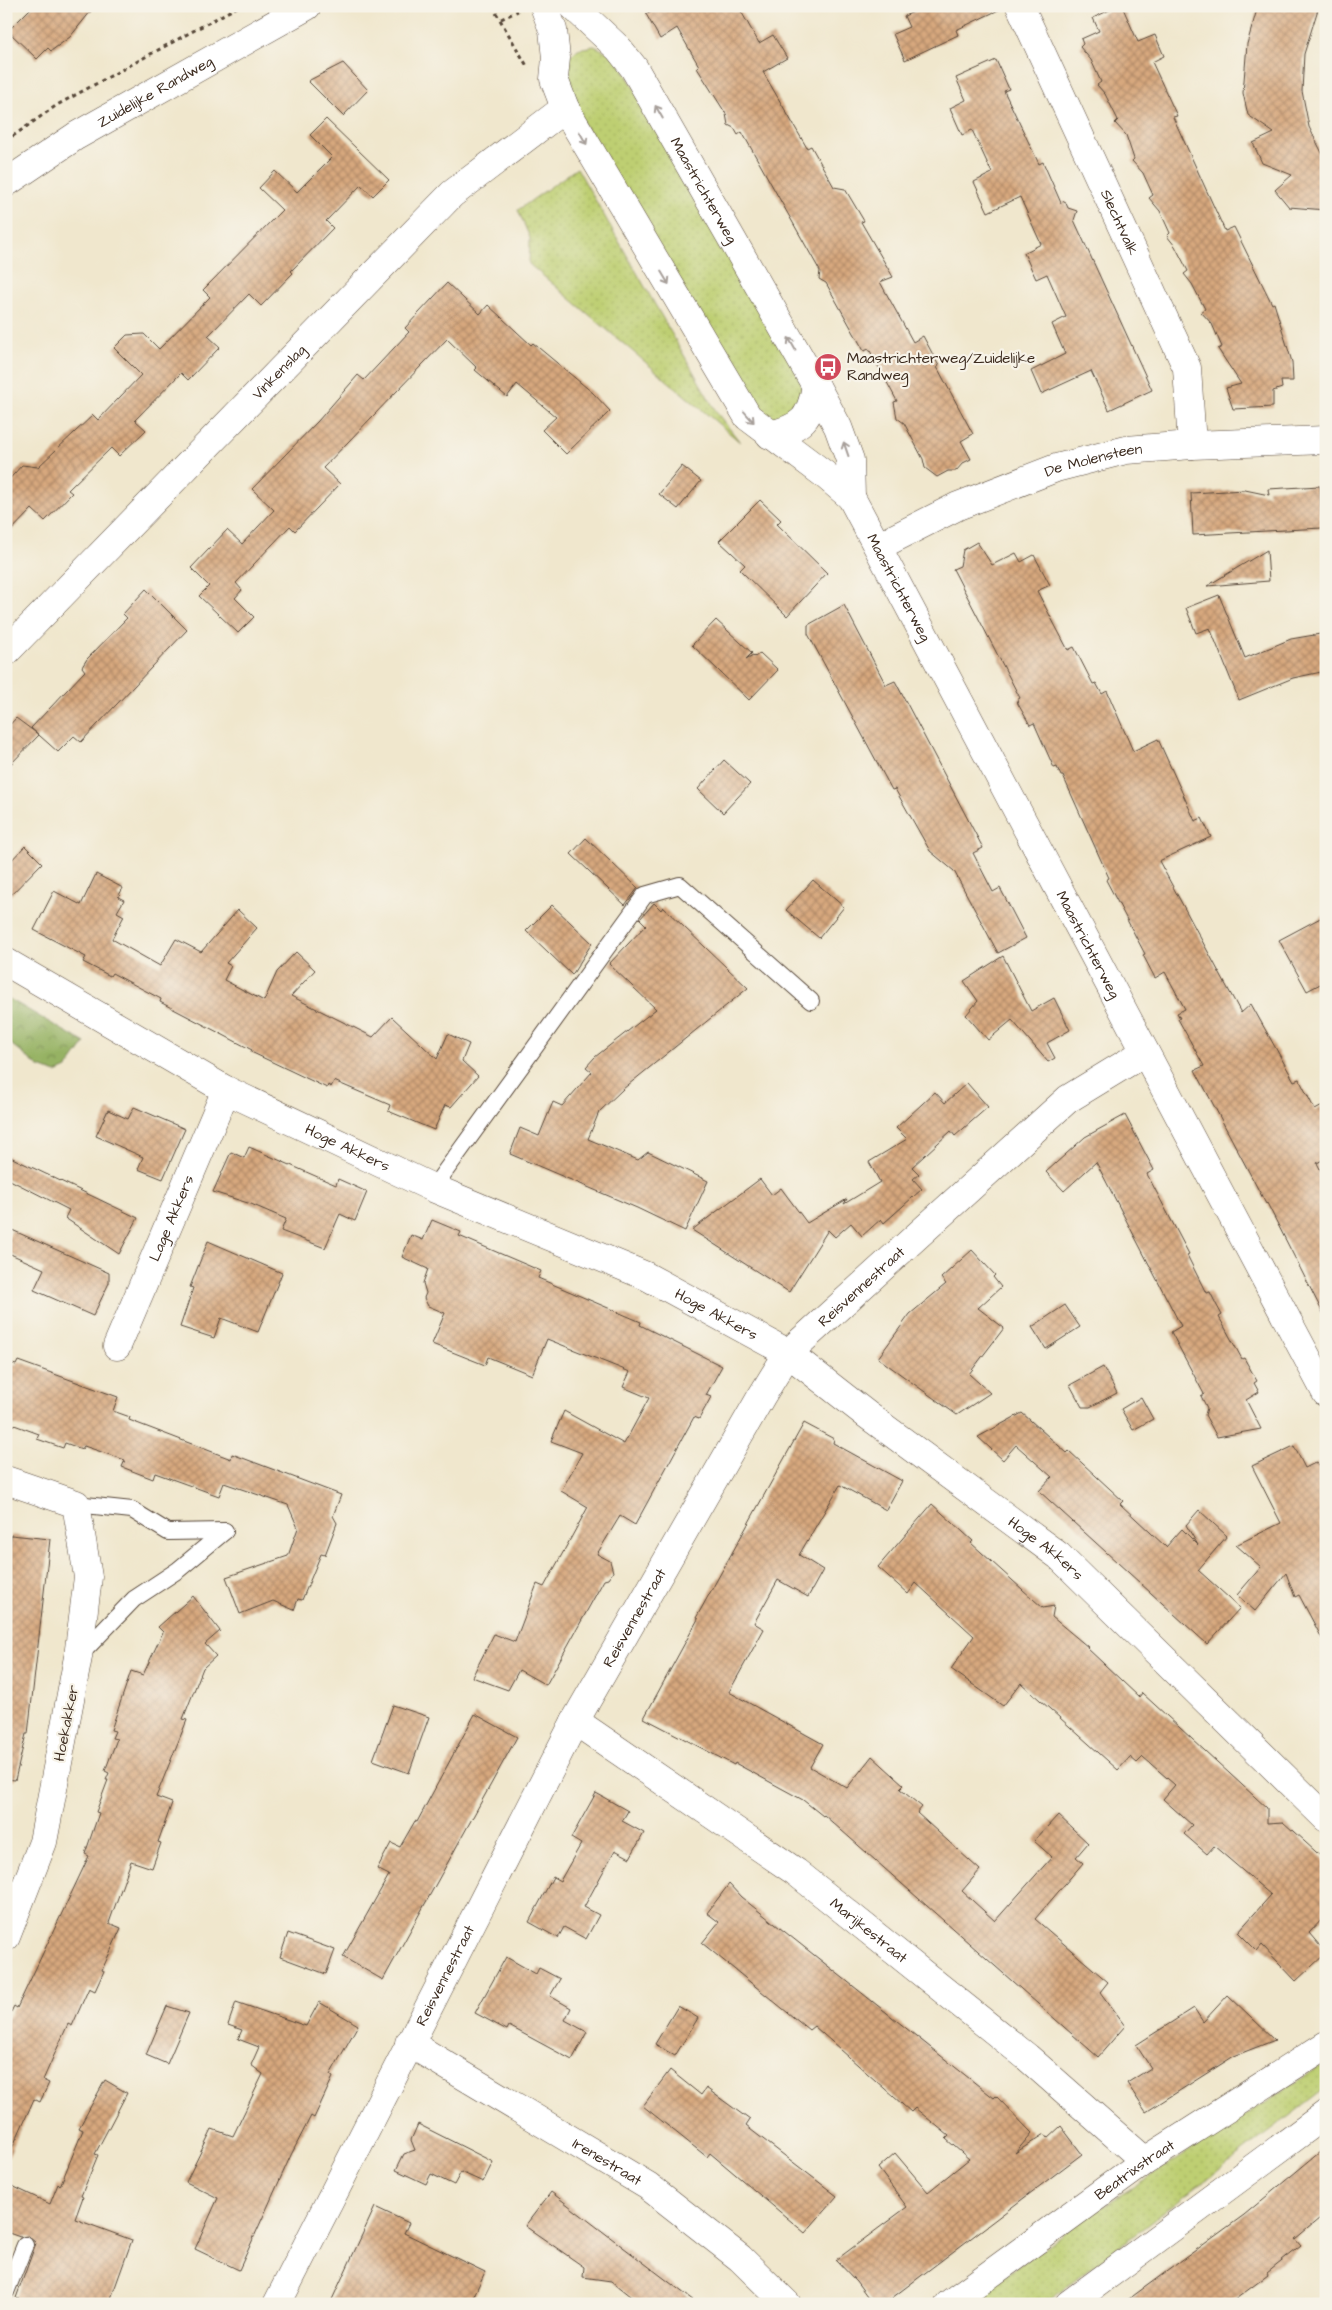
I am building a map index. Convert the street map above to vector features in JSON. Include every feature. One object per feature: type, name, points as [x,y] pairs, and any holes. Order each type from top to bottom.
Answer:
[{"type":"street","name":"Zuidelijke Randweg","points":[[6,183],[76,136],[307,6]]},
{"type":"street","name":"Maastrichterweg","points":[[573,6],[619,49],[634,68],[816,386],[838,427],[850,460],[852,497]]},
{"type":"street","name":"Slechtvalk","points":[[1020,6],[1187,368],[1191,403],[1192,445]]},
{"type":"street","name":"Maastrichterweg","points":[[533,8],[553,30],[555,68],[565,108],[748,417],[852,497],[1326,1393]]},
{"type":"street","points":[[555,68],[570,44],[601,34]]},
{"type":"street","name":"Vinkenslag","points":[[6,652],[452,194],[565,108]]},
{"type":"street","points":[[770,435],[799,425],[812,408],[816,386]]},
{"type":"street","name":"De Molensteen","points":[[879,546],[958,506],[1056,468],[1126,450],[1192,445],[1326,440]]},
{"type":"street","name":"Hoge Akkers","points":[[6,962],[226,1090],[433,1188],[646,1276],[788,1354],[1059,1556],[1326,1818]]},
{"type":"street","name":"Reisvennestraat","points":[[277,2304],[575,1721],[761,1397],[788,1354],[1068,1099],[1145,1052]]},
{"type":"street","name":"Lage Akkers","points":[[117,1346],[226,1090]]},
{"type":"street","points":[[6,1480],[76,1504]]},
{"type":"street","name":"Hoekakker","points":[[6,1937],[43,1842],[78,1657],[88,1577],[76,1504]]},
{"type":"street","name":"Marijkestraat","points":[[575,1721],[796,1872],[1027,2058],[1145,2161]]},
{"type":"street","name":"Irenestraat","points":[[409,2043],[648,2186],[740,2258],[787,2304]]},
{"type":"street","name":"Beatrixstraat","points":[[949,2304],[1145,2161],[1326,2045]]},
{"type":"street","points":[[1069,2304],[1326,2114]]},
{"type":"lane","points":[[433,1188],[645,895],[680,885],[811,1001]]},
{"type":"lane","points":[[76,1504],[132,1510],[168,1532],[225,1531],[178,1570],[134,1599],[78,1657]]},
{"type":"lane","points":[[6,2292],[25,2245]]},
{"type":"path","points":[[6,140],[56,105],[239,6]]},
{"type":"path","points":[[492,6],[528,68],[555,68]]},
{"type":"path","points":[[501,19],[533,8]]},
{"type":"green space","points":[[594,46],[618,60],[803,381],[796,417],[764,422],[566,95],[565,61],[578,49]]},
{"type":"green space","points":[[577,168],[717,413],[740,442],[529,264],[530,238],[518,210]]},
{"type":"green space","points":[[6,997],[85,1043],[67,1068],[56,1073],[39,1067],[6,1040]]},
{"type":"green space","points":[[1326,2063],[1326,2088],[1044,2304],[966,2304],[1080,2221]]},
{"type":"building","points":[[33,6],[95,6],[70,37],[51,51],[48,48],[37,59],[8,31]]},
{"type":"building","points":[[659,6],[738,6],[759,43],[773,35],[787,58],[763,72],[807,148],[811,146],[834,187],[845,189],[864,221],[861,222],[893,277],[880,282],[913,342],[923,336],[939,366],[937,367],[973,434],[961,441],[971,459],[963,463],[956,471],[948,471],[937,477],[925,468],[923,459],[904,423],[897,418],[894,402],[897,401],[869,349],[864,351],[826,283],[819,279],[820,271],[742,132],[738,135],[734,128],[728,125],[726,114],[697,68],[699,66],[677,28],[660,39],[646,14]]},
{"type":"building","points":[[918,6],[1005,7],[956,30],[958,35],[905,60],[893,34],[909,27],[904,16],[916,11]]},
{"type":"building","points":[[1118,6],[1122,6],[1138,42],[1155,35],[1164,56],[1152,62],[1177,116],[1173,117],[1225,231],[1234,227],[1272,304],[1274,303],[1292,362],[1293,381],[1281,381],[1282,388],[1273,391],[1273,407],[1233,409],[1226,388],[1241,384],[1218,349],[1222,347],[1212,324],[1201,312],[1205,309],[1192,284],[1184,274],[1188,271],[1175,246],[1167,236],[1170,233],[1160,211],[1149,198],[1153,195],[1143,173],[1132,161],[1134,159],[1126,135],[1115,123],[1118,120],[1105,94],[1097,85],[1101,82],[1091,60],[1080,47],[1083,44],[1081,39],[1099,31],[1093,18]]},
{"type":"building","points":[[1258,6],[1319,6],[1304,54],[1302,91],[1309,127],[1326,161],[1326,210],[1289,207],[1275,190],[1292,175],[1262,163],[1253,143],[1274,133],[1248,115],[1243,93],[1247,44]]},
{"type":"building","points":[[996,60],[1009,89],[1004,91],[1039,164],[1043,162],[1061,203],[1065,201],[1068,208],[1077,211],[1074,220],[1152,390],[1109,410],[1091,371],[1041,394],[1031,371],[1065,354],[1052,324],[1066,317],[1047,274],[1036,279],[1024,253],[1041,244],[1020,197],[988,212],[974,182],[992,173],[972,130],[962,135],[950,108],[966,100],[956,78]]},
{"type":"building","points":[[343,63],[368,90],[343,116],[308,81]]},
{"type":"building","points":[[326,119],[389,180],[373,196],[361,185],[326,221],[333,228],[291,271],[293,273],[261,306],[249,294],[208,336],[220,347],[188,380],[181,373],[135,420],[146,430],[119,456],[111,448],[68,490],[72,493],[45,521],[32,509],[6,536],[6,483],[22,465],[38,467],[93,415],[98,420],[141,375],[114,348],[127,335],[144,334],[159,349],[210,297],[203,290],[282,210],[259,188],[275,171],[297,192],[332,157],[310,135]]},
{"type":"building","points":[[447,283],[480,314],[488,305],[531,345],[533,343],[593,393],[610,411],[566,454],[542,430],[556,417],[517,384],[507,397],[475,370],[477,368],[447,339],[323,468],[340,484],[295,531],[290,526],[236,583],[242,590],[235,598],[254,617],[238,633],[199,596],[209,586],[191,568],[227,530],[242,544],[274,510],[252,489],[318,421],[358,375],[364,380],[409,332],[405,328]]},
{"type":"building","points":[[682,466],[701,481],[678,509],[659,494]]},
{"type":"building","points":[[1320,486],[1322,528],[1193,535],[1191,493],[1245,490],[1269,495],[1268,489]]},
{"type":"building","points":[[760,500],[781,520],[777,524],[827,573],[787,616],[740,570],[745,565],[719,541]]},
{"type":"building","points":[[977,542],[992,565],[1016,553],[1021,562],[1034,555],[1050,585],[1037,591],[1068,650],[1074,647],[1093,684],[1096,683],[1102,694],[1107,691],[1133,751],[1158,739],[1195,821],[1202,818],[1211,837],[1159,861],[1241,1013],[1251,1004],[1294,1081],[1299,1079],[1315,1110],[1326,1104],[1326,1158],[1317,1163],[1326,1181],[1326,1319],[1267,1203],[1195,1070],[1204,1066],[1178,1019],[1180,1018],[1177,1013],[1185,1009],[1165,972],[1155,978],[1143,955],[1145,954],[1106,880],[1109,878],[1063,776],[1061,776],[1057,767],[1054,768],[1034,723],[1030,725],[1018,704],[1017,700],[1020,698],[953,569],[960,566],[963,550]]},
{"type":"building","points":[[1267,550],[1269,581],[1207,586]]},
{"type":"building","points":[[146,589],[187,630],[81,742],[74,736],[58,752],[31,728],[85,671],[82,667],[87,659],[127,618],[123,614]]},
{"type":"building","points":[[1219,595],[1245,658],[1291,639],[1326,633],[1326,671],[1293,678],[1239,700],[1210,628],[1196,633],[1186,608]]},
{"type":"building","points":[[844,605],[886,685],[895,681],[983,848],[973,853],[993,892],[1000,888],[1026,938],[998,953],[954,871],[930,851],[895,789],[892,790],[808,634],[808,625]]},
{"type":"building","points":[[716,620],[752,653],[746,659],[753,655],[755,657],[760,653],[778,670],[749,700],[692,645]]},
{"type":"building","points":[[16,718],[39,735],[6,769],[6,729]]},
{"type":"building","points":[[724,760],[750,784],[723,813],[698,789]]},
{"type":"building","points":[[586,838],[638,888],[625,905],[571,854]]},
{"type":"building","points":[[25,846],[42,863],[6,900],[6,866]]},
{"type":"building","points":[[96,874],[123,888],[118,897],[124,900],[117,912],[124,916],[112,939],[160,966],[176,939],[201,952],[238,910],[257,928],[226,963],[231,966],[224,980],[264,1001],[277,972],[296,952],[315,970],[291,996],[373,1037],[392,1017],[437,1059],[448,1034],[469,1044],[462,1061],[478,1076],[451,1107],[445,1105],[434,1130],[388,1111],[390,1105],[334,1081],[331,1087],[328,1085],[327,1088],[251,1052],[252,1050],[160,1002],[161,999],[112,973],[110,976],[83,962],[86,957],[34,930],[54,891],[81,905]]},
{"type":"building","points":[[813,880],[844,907],[819,938],[786,910]]},
{"type":"building","points":[[654,903],[661,910],[663,907],[748,988],[623,1089],[599,1112],[588,1139],[638,1160],[648,1152],[708,1181],[685,1231],[637,1208],[510,1154],[520,1128],[539,1136],[553,1102],[562,1106],[592,1072],[586,1067],[595,1057],[656,1009],[609,964],[646,925],[640,919]]},
{"type":"building","points":[[552,905],[592,943],[572,975],[526,931]]},
{"type":"building","points":[[1326,915],[1326,981],[1307,991],[1279,940]]},
{"type":"building","points":[[1003,956],[1031,1011],[1054,998],[1070,1030],[1047,1043],[1055,1058],[1048,1062],[1012,1020],[988,1040],[966,1015],[978,1001],[964,981]]},
{"type":"building","points":[[967,1083],[988,1107],[955,1136],[951,1131],[912,1167],[919,1174],[913,1179],[922,1189],[884,1223],[881,1219],[862,1236],[851,1223],[835,1237],[828,1230],[789,1292],[692,1230],[760,1179],[772,1195],[781,1188],[807,1223],[847,1199],[844,1204],[880,1182],[869,1162],[907,1139],[896,1128],[935,1092],[945,1103]]},
{"type":"building","points":[[134,1107],[185,1129],[163,1179],[138,1169],[143,1157],[96,1136],[108,1110],[128,1119]]},
{"type":"building","points":[[1125,1115],[1154,1170],[1147,1174],[1189,1254],[1187,1255],[1206,1293],[1210,1292],[1222,1315],[1219,1317],[1242,1359],[1244,1358],[1257,1381],[1254,1383],[1259,1392],[1246,1400],[1261,1429],[1217,1437],[1205,1415],[1207,1408],[1201,1396],[1204,1394],[1171,1332],[1181,1326],[1096,1162],[1064,1191],[1046,1172],[1085,1137]]},
{"type":"building","points":[[249,1147],[336,1185],[338,1179],[367,1192],[355,1221],[340,1214],[325,1248],[281,1231],[286,1219],[251,1204],[213,1192],[231,1152],[244,1158]]},
{"type":"building","points":[[6,1155],[138,1218],[119,1254],[65,1218],[69,1210],[6,1178]]},
{"type":"building","points":[[432,1220],[461,1232],[459,1236],[541,1271],[538,1278],[641,1322],[640,1325],[722,1366],[706,1395],[711,1397],[699,1419],[694,1417],[635,1525],[620,1516],[597,1554],[610,1561],[613,1572],[608,1579],[604,1580],[546,1685],[519,1670],[508,1690],[472,1677],[494,1634],[515,1642],[537,1584],[544,1587],[588,1507],[561,1491],[582,1453],[551,1441],[564,1411],[624,1444],[649,1398],[623,1387],[630,1372],[547,1339],[532,1375],[488,1357],[485,1365],[432,1344],[445,1313],[428,1306],[424,1298],[426,1293],[423,1283],[428,1269],[402,1257],[411,1235],[423,1240]]},
{"type":"building","points":[[12,1230],[109,1273],[109,1283],[93,1316],[34,1290],[44,1269],[6,1252],[6,1242]]},
{"type":"building","points":[[208,1241],[282,1273],[258,1332],[221,1318],[214,1338],[180,1327],[193,1288],[190,1287]]},
{"type":"building","points":[[972,1250],[995,1275],[993,1277],[1001,1287],[978,1308],[1004,1328],[969,1374],[990,1393],[957,1415],[878,1358],[910,1314],[946,1284],[941,1278]]},
{"type":"building","points":[[1065,1305],[1080,1327],[1046,1349],[1032,1327]]},
{"type":"building","points":[[18,1361],[118,1397],[113,1411],[130,1417],[129,1420],[231,1459],[232,1454],[341,1495],[333,1516],[337,1523],[325,1555],[321,1554],[302,1600],[298,1599],[294,1610],[273,1601],[240,1614],[226,1577],[288,1556],[298,1528],[288,1505],[224,1483],[219,1496],[155,1473],[153,1479],[122,1467],[125,1460],[84,1446],[82,1449],[65,1443],[63,1448],[37,1439],[39,1434],[6,1422],[6,1362],[16,1365]]},
{"type":"building","points":[[1103,1367],[1117,1393],[1090,1407],[1082,1407],[1070,1385]]},
{"type":"building","points":[[1141,1397],[1153,1419],[1133,1430],[1121,1409]]},
{"type":"building","points":[[1022,1413],[1067,1453],[1069,1451],[1123,1501],[1120,1504],[1166,1547],[1182,1529],[1198,1545],[1186,1525],[1199,1510],[1227,1536],[1198,1570],[1240,1608],[1207,1644],[1039,1491],[1052,1477],[1016,1445],[1003,1460],[978,1437]]},
{"type":"building","points":[[804,1423],[834,1439],[833,1443],[902,1481],[886,1510],[840,1485],[799,1555],[823,1570],[808,1597],[778,1580],[754,1623],[764,1629],[729,1692],[823,1744],[810,1767],[847,1788],[872,1756],[904,1785],[900,1789],[922,1807],[917,1813],[980,1870],[962,1891],[995,1921],[1052,1857],[1034,1841],[1058,1815],[1088,1843],[1076,1857],[1083,1863],[1035,1919],[1108,1982],[1100,1992],[1125,2026],[1098,2057],[824,1815],[803,1800],[735,1763],[734,1765],[644,1718],[698,1619],[696,1618]]},
{"type":"building","points":[[1294,1446],[1305,1468],[1317,1462],[1326,1479],[1326,1646],[1299,1595],[1295,1597],[1286,1573],[1255,1611],[1237,1595],[1261,1567],[1236,1545],[1281,1523],[1252,1466]]},
{"type":"building","points":[[932,1504],[973,1541],[971,1543],[1043,1608],[1054,1606],[1052,1617],[1088,1647],[1139,1697],[1142,1693],[1267,1808],[1267,1823],[1283,1822],[1326,1861],[1326,1915],[1309,1933],[1326,1953],[1296,1981],[1262,1945],[1257,1951],[1238,1932],[1271,1895],[1214,1846],[1207,1854],[1184,1834],[1192,1825],[1163,1799],[1175,1785],[1143,1757],[1137,1763],[1130,1757],[1118,1770],[1021,1683],[1003,1706],[951,1669],[974,1636],[916,1583],[908,1594],[878,1567]]},
{"type":"building","points":[[11,1535],[50,1539],[28,1734],[26,1734],[15,1780],[6,1779],[6,1576]]},
{"type":"building","points":[[193,1596],[220,1631],[205,1644],[216,1656],[203,1668],[183,1719],[187,1720],[156,1797],[172,1803],[158,1842],[161,1843],[152,1868],[131,1861],[109,1923],[121,1928],[102,1970],[104,1971],[95,1991],[89,1988],[72,2026],[68,2024],[43,2080],[49,2083],[40,2102],[34,2099],[6,2162],[6,2022],[14,2006],[17,2008],[89,1856],[85,1854],[99,1813],[96,1812],[108,1780],[106,1780],[109,1773],[105,1771],[117,1739],[112,1738],[115,1731],[111,1730],[131,1671],[143,1675],[163,1632],[158,1627]]},
{"type":"building","points":[[393,1705],[429,1717],[409,1773],[373,1760]]},
{"type":"building","points":[[475,1714],[517,1737],[383,1980],[343,1957],[389,1875],[377,1869],[391,1843],[400,1847],[415,1821],[417,1822]]},
{"type":"building","points":[[596,1793],[628,1811],[622,1821],[644,1833],[630,1858],[615,1850],[584,1907],[599,1915],[586,1939],[564,1927],[558,1938],[529,1922],[553,1877],[560,1881],[581,1844],[571,1838]]},
{"type":"building","points":[[729,1884],[741,1897],[994,2098],[996,2096],[1032,2133],[1015,2153],[1045,2134],[1048,2138],[1061,2126],[1082,2154],[884,2304],[873,2304],[856,2281],[836,2260],[907,2207],[878,2168],[895,2153],[928,2192],[969,2159],[946,2139],[949,2136],[915,2108],[911,2112],[814,2026],[809,2030],[702,1943],[719,1922],[707,1913]]},
{"type":"building","points":[[288,1933],[335,1950],[326,1974],[280,1957]]},
{"type":"building","points":[[506,1957],[536,1974],[539,1968],[560,1979],[550,1996],[571,2008],[565,2020],[587,2032],[572,2060],[509,2026],[507,2030],[475,2013]]},
{"type":"building","points":[[1228,1995],[1275,2040],[1234,2056],[1146,2112],[1127,2083],[1151,2068],[1136,2045],[1194,2008],[1203,2022]]},
{"type":"building","points":[[236,2002],[306,2026],[319,2002],[358,2025],[330,2075],[333,2077],[314,2118],[311,2116],[291,2155],[239,2270],[195,2249],[218,2198],[186,2182],[212,2129],[233,2136],[263,2074],[251,2065],[259,2047],[238,2039],[242,2030],[228,2025]]},
{"type":"building","points":[[167,2006],[189,2013],[167,2064],[146,2055]]},
{"type":"building","points":[[678,2006],[698,2018],[675,2056],[655,2044]]},
{"type":"building","points":[[670,2070],[701,2095],[706,2088],[750,2120],[746,2126],[837,2196],[805,2233],[710,2153],[707,2157],[643,2106]]},
{"type":"building","points":[[105,2080],[127,2093],[95,2154],[98,2155],[81,2196],[83,2197],[75,2219],[132,2240],[109,2304],[30,2304],[16,2298],[36,2243],[28,2236],[20,2237],[6,2232],[6,2183],[50,2204],[58,2184],[60,2186],[83,2130],[79,2128]]},
{"type":"building","points":[[418,2124],[493,2162],[483,2182],[461,2172],[454,2185],[431,2174],[426,2184],[396,2170],[404,2154],[415,2150],[411,2140]]},
{"type":"building","points":[[1326,2147],[1326,2213],[1295,2239],[1301,2246],[1267,2273],[1268,2275],[1229,2304],[1122,2304],[1244,2215]]},
{"type":"building","points":[[551,2192],[698,2304],[640,2304],[611,2281],[583,2277],[584,2267],[525,2226]]},
{"type":"building","points":[[375,2207],[409,2223],[404,2233],[485,2272],[470,2304],[330,2304]]},
{"type":"place","name":"Maastrichterweg/Zuidelijke Randweg","points":[[828,367]]}]
